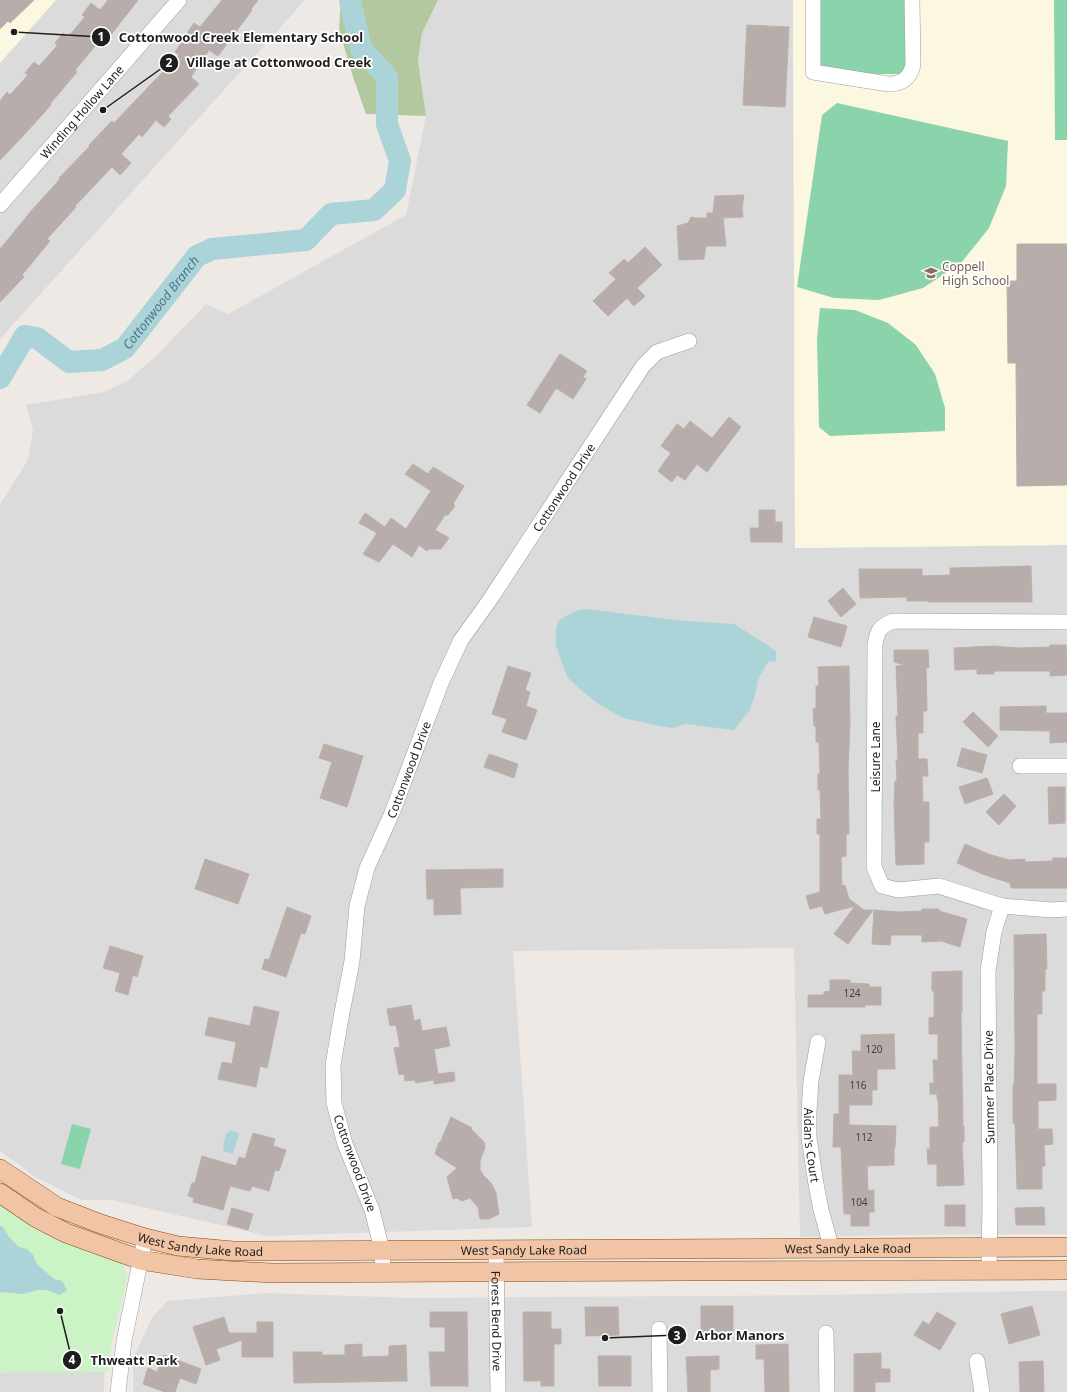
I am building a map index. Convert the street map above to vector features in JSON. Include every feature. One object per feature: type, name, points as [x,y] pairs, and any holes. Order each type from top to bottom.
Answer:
[{"type":"main road","name":"West Sandy Lake Road","points":[[0,1169],[57,1207],[101,1224],[145,1238],[178,1246],[233,1251],[1067,1247]]},
{"type":"main road","name":"West Sandy Lake Road","points":[[0,1193],[35,1217],[66,1233],[141,1260],[197,1269],[272,1273],[1067,1270]]},
{"type":"street","name":"Winding Hollow Lane","points":[[0,204],[179,0]]},
{"type":"street","points":[[813,0],[813,72],[895,84],[902,82],[907,77],[913,65],[912,0]]},
{"type":"street","name":"Cottonwood Drive","points":[[383,1273],[382,1250],[372,1210],[345,1144],[334,1103],[333,1065],[352,961],[357,906],[367,868],[392,813],[441,683],[461,640],[489,601],[643,366],[657,352],[689,341]]},
{"type":"street","name":"Leisure Lane","points":[[1067,622],[893,621],[884,625],[878,631],[875,644],[874,867],[882,886],[898,890],[939,886],[1002,906],[1052,910],[1067,909]]},
{"type":"street","points":[[1020,766],[1067,766]]},
{"type":"street","name":"Summer Place Drive","points":[[989,1270],[990,1201],[988,971],[994,932],[1002,906]]},
{"type":"street","name":"Aidan's Court","points":[[818,1042],[809,1111],[809,1138],[821,1210],[830,1239],[830,1247]]},
{"type":"street","points":[[118,1392],[124,1341],[145,1238]]},
{"type":"street","name":"Forest Bend Drive","points":[[496,1249],[498,1392]]},
{"type":"street","points":[[659,1329],[660,1392]]},
{"type":"street","points":[[826,1333],[827,1392]]},
{"type":"street","points":[[977,1361],[982,1392]]},
{"type":"shaded area","points":[[0,0],[305,0],[0,339]]},
{"type":"shaded area","points":[[0,0],[56,0],[0,63]]},
{"type":"shaded area","points":[[438,0],[793,0],[795,548],[1067,545],[1067,1234],[800,1237],[794,948],[513,951],[532,1227],[268,1236],[112,1200],[81,1200],[37,1178],[0,1151],[0,504],[28,460],[33,430],[26,405],[104,392],[127,381],[155,357],[206,304],[228,314],[406,215],[426,116],[418,61],[422,33]]},
{"type":"shaded area","name":"Coppell High School","points":[[793,0],[1067,0],[1067,545],[795,548]]},
{"type":"shaded area","points":[[1067,1291],[1067,1392],[133,1392],[133,1359],[152,1318],[167,1301],[265,1293],[413,1298],[819,1295]]},
{"type":"shaded area","points":[[0,1354],[105,1357],[104,1392],[0,1392]]},
{"type":"green space","points":[[341,0],[438,0],[422,33],[418,61],[426,116],[366,114],[352,74],[339,29]]},
{"type":"green space","points":[[817,0],[905,0],[906,74],[818,74]]},
{"type":"green space","points":[[1054,0],[1067,0],[1067,140],[1055,140]]},
{"type":"green space","points":[[837,103],[1008,141],[1006,186],[989,228],[961,263],[923,288],[879,300],[834,298],[797,287],[822,115]]},
{"type":"green space","points":[[820,308],[855,310],[888,323],[916,345],[935,374],[945,408],[945,431],[830,436],[819,427],[817,338]]},
{"type":"green space","points":[[72,1124],[91,1129],[80,1169],[61,1164]]},
{"type":"green space","points":[[0,1202],[36,1230],[122,1263],[128,1276],[111,1345],[108,1372],[0,1373]]},
{"type":"water","points":[[587,609],[675,620],[734,624],[776,651],[776,661],[768,662],[758,679],[755,696],[749,711],[734,730],[686,724],[672,728],[623,718],[600,705],[568,678],[556,646],[556,628],[559,620],[576,611]]},
{"type":"water","points":[[229,1130],[239,1133],[233,1154],[223,1151],[226,1133],[228,1134]]},
{"type":"water","points":[[0,1226],[3,1227],[9,1237],[19,1247],[27,1249],[33,1255],[37,1264],[54,1279],[62,1281],[67,1290],[60,1295],[47,1290],[37,1290],[23,1294],[0,1292]]},
{"type":"building","points":[[0,0],[34,0],[10,23],[8,21],[0,29]]},
{"type":"building","points":[[108,0],[138,0],[110,36],[106,33],[75,70],[77,72],[50,104],[51,105],[0,160],[0,101],[7,92],[10,95],[28,75],[25,73],[34,62],[39,66],[57,46],[55,43],[63,33],[68,37],[85,17],[82,15],[91,3],[100,10]]},
{"type":"building","points":[[222,0],[258,0],[218,56],[209,50],[191,77],[199,84],[168,116],[171,119],[164,127],[156,120],[142,137],[139,134],[121,154],[131,163],[120,175],[112,167],[75,206],[76,207],[47,239],[50,241],[22,275],[24,277],[0,302],[0,249],[60,179],[59,178],[90,146],[89,145],[112,121],[114,123],[179,55],[175,52],[194,23],[200,27]]},
{"type":"building","points":[[747,25],[789,27],[785,107],[743,105]]},
{"type":"building","points":[[744,195],[742,208],[743,217],[723,218],[726,246],[706,246],[704,259],[679,260],[677,226],[688,223],[691,217],[707,218],[707,213],[713,213],[715,196]]},
{"type":"building","points":[[1017,244],[1067,244],[1067,485],[1017,486],[1016,363],[1008,363],[1007,281],[1017,281]]},
{"type":"building","points":[[645,247],[662,265],[637,288],[645,296],[634,306],[627,298],[608,316],[593,301],[616,279],[609,273],[624,259],[628,263]]},
{"type":"building","points":[[560,354],[587,371],[583,377],[586,379],[573,399],[556,388],[540,413],[527,405]]},
{"type":"building","points":[[729,417],[741,427],[707,472],[697,464],[685,480],[677,475],[672,482],[658,471],[671,453],[661,446],[677,424],[684,429],[690,421],[712,438]]},
{"type":"building","points":[[413,464],[428,474],[433,467],[464,486],[453,504],[455,506],[448,515],[445,515],[435,530],[449,538],[441,549],[429,549],[427,551],[419,545],[412,557],[393,544],[379,562],[363,554],[377,533],[359,523],[365,513],[385,527],[391,518],[406,529],[431,491],[405,474]]},
{"type":"building","points":[[759,510],[775,510],[775,522],[782,522],[782,542],[751,542],[750,528],[759,528]]},
{"type":"building","points":[[1031,566],[1032,602],[928,602],[907,601],[907,597],[860,598],[859,569],[922,569],[922,576],[950,575],[950,568]]},
{"type":"building","points":[[843,588],[856,604],[841,617],[828,601]]},
{"type":"building","points":[[814,617],[847,626],[841,647],[808,637]]},
{"type":"building","points":[[1050,645],[1066,645],[1067,675],[1050,676],[1050,671],[994,671],[994,674],[977,674],[977,669],[955,670],[954,648],[994,646],[1019,648],[1050,647]]},
{"type":"building","points":[[894,650],[928,650],[929,668],[926,668],[927,711],[923,711],[923,733],[918,733],[918,759],[927,759],[928,776],[922,776],[923,802],[929,802],[929,842],[924,842],[924,864],[896,865],[894,803],[895,781],[897,781],[896,760],[898,760],[896,716],[898,716],[896,666],[905,665],[894,662]]},
{"type":"building","points":[[508,666],[531,673],[525,690],[530,692],[526,706],[537,710],[526,740],[502,732],[507,719],[492,714]]},
{"type":"building","points":[[849,666],[849,834],[846,834],[846,856],[841,857],[842,886],[845,885],[849,899],[864,910],[873,910],[848,944],[834,934],[855,906],[825,914],[822,906],[810,909],[806,896],[820,892],[820,834],[817,834],[817,819],[821,819],[820,790],[818,790],[818,774],[820,774],[819,742],[816,742],[816,726],[814,726],[813,709],[816,708],[816,686],[819,686],[818,667]]},
{"type":"building","points":[[1046,706],[1046,713],[1067,713],[1067,742],[1050,743],[1050,731],[1000,730],[1000,707]]},
{"type":"building","points":[[973,712],[998,736],[988,747],[963,722]]},
{"type":"building","points":[[324,744],[363,756],[347,807],[320,798],[332,762],[319,758]]},
{"type":"building","points":[[962,748],[987,755],[982,773],[957,766]]},
{"type":"building","points":[[489,754],[518,764],[514,778],[484,767]]},
{"type":"building","points":[[987,778],[993,794],[965,804],[959,787]]},
{"type":"building","points":[[1048,787],[1065,787],[1065,823],[1049,824]]},
{"type":"building","points":[[1004,794],[1016,806],[999,825],[986,812]]},
{"type":"building","points":[[965,844],[988,854],[1009,860],[1025,859],[1025,862],[1053,861],[1053,858],[1067,858],[1067,888],[1011,888],[1010,883],[985,875],[957,863]]},
{"type":"building","points":[[205,859],[249,874],[238,904],[195,889]]},
{"type":"building","points":[[503,869],[503,887],[460,888],[461,914],[434,915],[434,899],[427,899],[426,870]]},
{"type":"building","points":[[287,907],[311,916],[305,934],[301,933],[286,977],[262,969],[265,959],[269,960]]},
{"type":"building","points":[[922,909],[939,909],[939,911],[967,919],[960,947],[941,941],[922,942],[922,935],[891,935],[890,945],[872,944],[874,910],[899,912],[922,911]]},
{"type":"building","points":[[1046,934],[1047,969],[1045,969],[1045,991],[1042,991],[1042,1014],[1037,1014],[1037,1084],[1056,1084],[1056,1100],[1038,1101],[1038,1129],[1052,1129],[1053,1144],[1044,1145],[1045,1166],[1042,1166],[1042,1189],[1017,1189],[1015,1123],[1013,1123],[1015,1053],[1014,935]]},
{"type":"building","points":[[110,946],[143,956],[137,977],[133,975],[128,995],[115,991],[120,973],[103,968]]},
{"type":"building","points":[[962,971],[961,1012],[964,1142],[962,1142],[964,1185],[937,1186],[937,1164],[928,1164],[927,1149],[930,1149],[930,1127],[939,1127],[937,1094],[930,1094],[930,1083],[934,1083],[933,1060],[938,1060],[938,1034],[929,1034],[929,1018],[934,1017],[932,972]]},
{"type":"building","points":[[830,980],[850,980],[850,983],[869,984],[869,987],[881,987],[881,1005],[865,1005],[865,1007],[808,1007],[808,995],[824,995],[824,992],[830,991]]},
{"type":"building","points":[[411,1005],[414,1021],[420,1019],[422,1031],[446,1027],[450,1046],[434,1049],[438,1074],[454,1072],[455,1081],[434,1084],[434,1080],[416,1083],[415,1080],[405,1081],[404,1074],[399,1075],[394,1048],[400,1047],[396,1025],[390,1026],[387,1009]]},
{"type":"building","points":[[254,1006],[279,1012],[267,1068],[260,1066],[256,1087],[218,1079],[222,1062],[232,1064],[236,1042],[205,1035],[209,1017],[250,1026]]},
{"type":"building","points":[[894,1034],[895,1069],[877,1069],[877,1090],[872,1090],[872,1105],[849,1105],[849,1125],[896,1126],[894,1165],[867,1166],[868,1191],[874,1190],[874,1212],[869,1212],[869,1226],[851,1226],[851,1214],[844,1214],[841,1147],[833,1147],[834,1114],[839,1114],[839,1075],[853,1075],[852,1051],[861,1051],[861,1035]]},
{"type":"building","points":[[451,1117],[472,1128],[471,1129],[484,1142],[485,1147],[480,1161],[480,1170],[491,1183],[496,1193],[499,1214],[489,1219],[480,1219],[478,1207],[470,1198],[462,1201],[457,1198],[453,1199],[447,1177],[457,1168],[435,1154]]},
{"type":"building","points":[[253,1133],[275,1139],[273,1146],[286,1150],[279,1171],[275,1170],[269,1191],[252,1186],[250,1191],[230,1186],[223,1210],[193,1202],[194,1198],[188,1196],[192,1183],[195,1183],[202,1156],[236,1166],[239,1157],[245,1159]]},
{"type":"building","points":[[945,1205],[965,1205],[965,1226],[945,1226]]},
{"type":"building","points":[[1044,1207],[1045,1225],[1016,1225],[1015,1208]]},
{"type":"building","points":[[232,1208],[253,1214],[248,1230],[227,1224]]},
{"type":"building","points":[[701,1306],[733,1306],[733,1334],[701,1335]]},
{"type":"building","points":[[1032,1306],[1040,1335],[1009,1344],[1001,1314]]},
{"type":"building","points":[[585,1307],[618,1307],[619,1335],[586,1336]]},
{"type":"building","points":[[430,1312],[467,1312],[468,1386],[431,1386],[429,1352],[445,1352],[445,1327],[430,1327]]},
{"type":"building","points":[[523,1312],[551,1312],[551,1329],[561,1329],[561,1344],[554,1344],[554,1386],[541,1386],[541,1381],[524,1381]]},
{"type":"building","points":[[937,1312],[956,1323],[940,1350],[914,1335],[923,1321],[929,1325]]},
{"type":"building","points":[[224,1317],[229,1333],[257,1333],[257,1322],[273,1322],[273,1357],[242,1357],[242,1340],[216,1349],[220,1360],[206,1365],[193,1327]]},
{"type":"building","points":[[362,1344],[362,1357],[389,1356],[389,1346],[406,1345],[407,1381],[294,1383],[293,1352],[322,1352],[322,1355],[345,1355],[345,1345]]},
{"type":"building","points":[[788,1344],[789,1392],[765,1392],[764,1359],[756,1359],[756,1345]]},
{"type":"building","points":[[881,1353],[881,1369],[890,1369],[890,1382],[875,1382],[875,1392],[854,1392],[854,1354]]},
{"type":"building","points":[[164,1355],[201,1369],[196,1384],[180,1378],[175,1392],[165,1392],[143,1384],[148,1368],[157,1372]]},
{"type":"building","points":[[598,1356],[631,1356],[631,1386],[599,1386]]},
{"type":"building","points":[[719,1356],[719,1369],[710,1370],[710,1392],[688,1392],[686,1357]]},
{"type":"building","points":[[1043,1361],[1044,1392],[1020,1392],[1019,1362]]},
{"type":"waterway","name":"Cottonwood Branch","points":[[0,378],[25,336],[37,338],[69,362],[102,360],[125,348],[197,256],[212,249],[306,240],[331,214],[374,210],[395,190],[400,161],[387,124],[387,77],[361,49],[350,0]]},
{"type":"place","name":"Cottonwood Creek Elementary School","points":[[14,32]]},
{"type":"place","name":"Village at Cottonwood Creek","points":[[103,110]]},
{"type":"place","name":"Coppell High School","points":[[931,273]]},
{"type":"place","name":"Thweatt Park","points":[[60,1311]]},
{"type":"place","name":"Arbor Manors","points":[[605,1338]]}]
